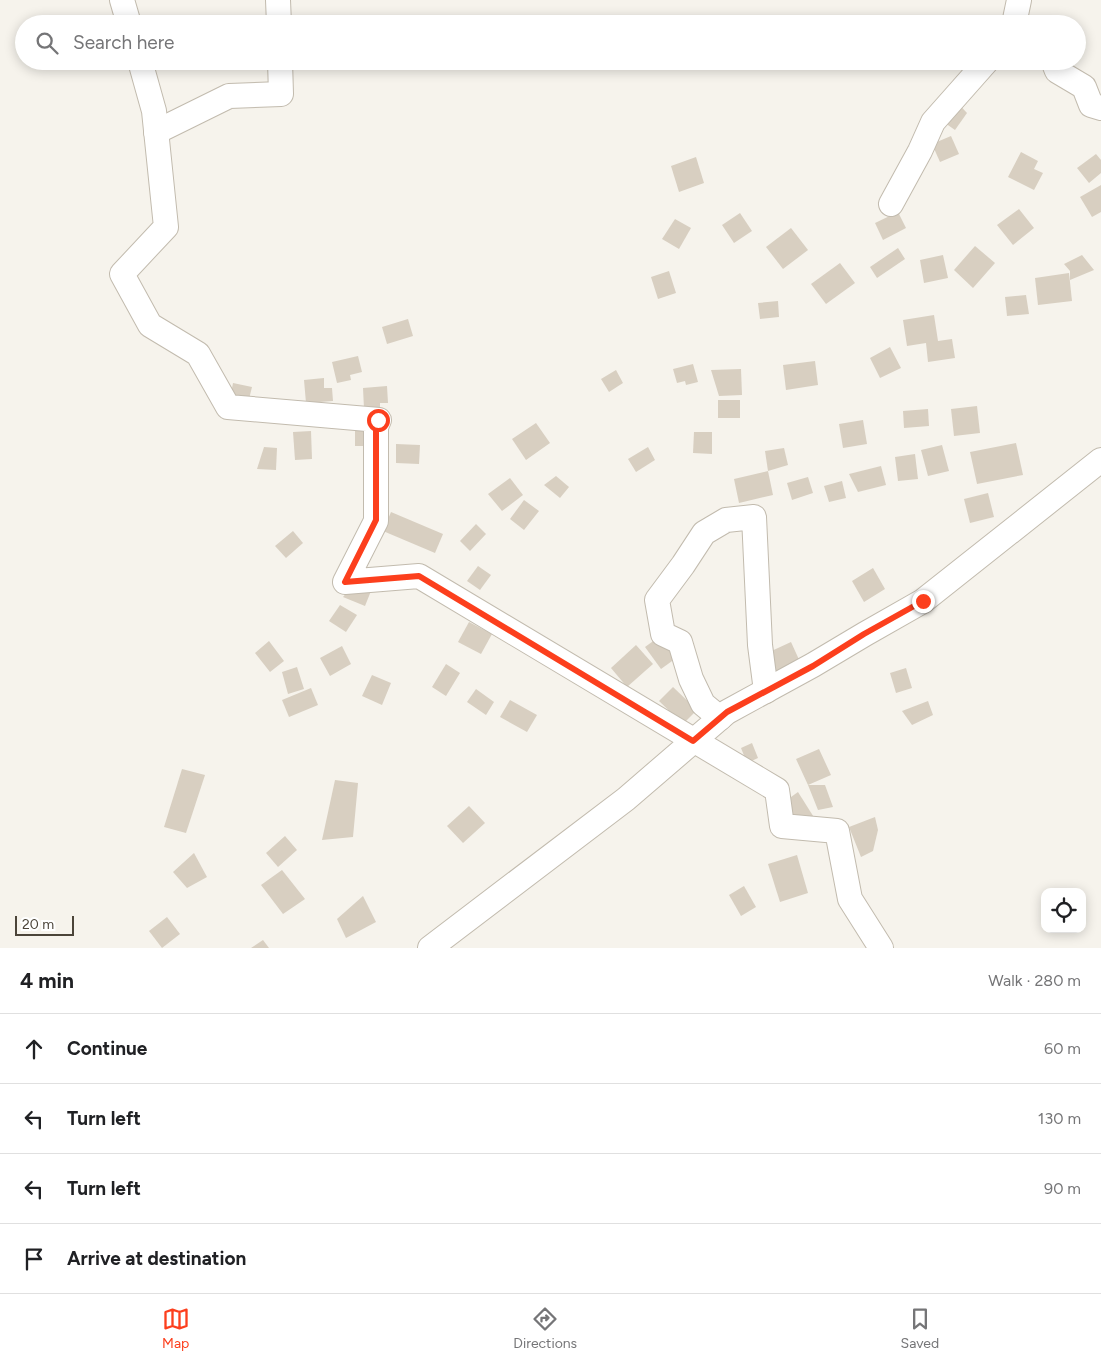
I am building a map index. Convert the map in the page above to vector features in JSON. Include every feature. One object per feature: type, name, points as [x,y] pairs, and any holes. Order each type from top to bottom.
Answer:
[{"type":"street","points":[[122,0],[126,15]]},
{"type":"street","points":[[278,0],[279,15]]},
{"type":"street","points":[[143,70],[154,110],[166,227],[122,274],[150,326],[198,354],[228,407],[378,420],[376,427],[376,520],[345,582],[419,576],[777,790],[782,826],[837,831],[850,899],[881,948]]},
{"type":"street","points":[[156,132],[228,96],[281,94],[280,70]]},
{"type":"street","points":[[891,204],[934,122],[979,70]]},
{"type":"street","points":[[1057,70],[1084,87],[1091,105],[1101,108]]},
{"type":"street","points":[[430,948],[626,799],[727,712],[813,666],[864,634],[923,601],[1101,460]]},
{"type":"street","points":[[720,718],[703,704],[691,679],[680,642],[663,634],[657,600],[678,573],[704,533],[726,520],[754,517],[760,646],[766,691]]},
{"type":"building","points":[[954,99],[967,113],[955,130],[945,123]]},
{"type":"building","points":[[951,136],[959,154],[940,162],[932,144]]},
{"type":"building","points":[[1021,152],[1038,161],[1034,169],[1043,173],[1034,190],[1008,177]]},
{"type":"building","points":[[1096,154],[1101,160],[1101,173],[1089,183],[1077,168]]},
{"type":"building","points":[[696,157],[704,183],[679,192],[671,166]]},
{"type":"building","points":[[1101,185],[1101,212],[1092,217],[1080,197]]},
{"type":"building","points":[[1019,209],[1034,228],[1013,245],[997,225]]},
{"type":"building","points":[[898,212],[906,228],[883,240],[875,223]]},
{"type":"building","points":[[740,213],[752,231],[734,243],[722,225]]},
{"type":"building","points":[[675,219],[691,228],[679,249],[662,239]]},
{"type":"building","points":[[791,228],[808,250],[783,269],[766,247]]},
{"type":"building","points":[[975,246],[995,263],[973,288],[954,270]]},
{"type":"building","points":[[898,248],[905,259],[877,278],[870,267]]},
{"type":"building","points":[[943,255],[948,278],[924,283],[920,260]]},
{"type":"building","points":[[1082,255],[1094,270],[1070,280],[1070,271],[1064,264]]},
{"type":"building","points":[[840,263],[855,283],[826,304],[811,284]]},
{"type":"building","points":[[669,271],[676,293],[658,299],[651,277]]},
{"type":"building","points":[[1069,273],[1072,301],[1038,305],[1035,278]]},
{"type":"building","points":[[1026,295],[1029,314],[1007,316],[1005,297]]},
{"type":"building","points":[[778,301],[779,317],[760,319],[758,303]]},
{"type":"building","points":[[934,315],[938,341],[952,339],[955,358],[928,362],[926,343],[907,346],[903,320]]},
{"type":"building","points":[[408,319],[413,336],[387,344],[382,327]]},
{"type":"building","points":[[890,347],[901,368],[880,378],[870,358]]},
{"type":"building","points":[[358,356],[362,372],[350,375],[351,380],[337,383],[332,362]]},
{"type":"building","points":[[815,361],[818,385],[786,390],[783,365]]},
{"type":"building","points":[[693,364],[698,382],[686,385],[685,381],[677,383],[673,369]]},
{"type":"building","points":[[741,369],[742,395],[719,396],[711,370]]},
{"type":"building","points":[[616,370],[623,383],[609,392],[601,379]]},
{"type":"building","points":[[324,378],[324,388],[332,388],[333,401],[306,403],[304,380]]},
{"type":"building","points":[[233,383],[252,387],[248,403],[230,399]]},
{"type":"building","points":[[387,386],[388,403],[380,403],[380,408],[364,409],[363,388]]},
{"type":"building","points":[[718,400],[740,400],[740,418],[718,418]]},
{"type":"building","points":[[977,406],[980,433],[954,436],[951,409]]},
{"type":"building","points":[[928,409],[929,426],[904,428],[903,411]]},
{"type":"building","points":[[863,420],[867,444],[843,448],[839,424]]},
{"type":"building","points":[[536,423],[550,443],[526,460],[512,439]]},
{"type":"building","points":[[355,428],[372,429],[371,446],[355,446]]},
{"type":"building","points":[[311,431],[312,459],[295,460],[293,432]]},
{"type":"building","points":[[694,432],[712,432],[712,454],[693,453]]},
{"type":"building","points":[[1016,443],[1023,475],[977,484],[970,452]]},
{"type":"building","points":[[396,444],[420,445],[419,464],[396,463]]},
{"type":"building","points":[[942,445],[949,471],[928,476],[921,450]]},
{"type":"building","points":[[264,447],[277,448],[276,470],[257,469]]},
{"type":"building","points":[[648,447],[655,460],[636,472],[628,459]]},
{"type":"building","points":[[784,448],[788,465],[768,471],[765,451]]},
{"type":"building","points":[[915,454],[918,479],[898,481],[895,457]]},
{"type":"building","points":[[881,466],[886,485],[858,492],[849,474]]},
{"type":"building","points":[[768,471],[773,495],[739,503],[734,479]]},
{"type":"building","points":[[556,476],[569,487],[560,498],[544,485]]},
{"type":"building","points":[[808,477],[813,493],[792,500],[787,483]]},
{"type":"building","points":[[510,478],[523,495],[502,511],[488,494]]},
{"type":"building","points":[[842,481],[846,498],[829,502],[824,486]]},
{"type":"building","points":[[988,493],[994,517],[970,523],[964,499]]},
{"type":"building","points":[[524,500],[539,511],[524,530],[510,519]]},
{"type":"building","points":[[391,512],[443,534],[435,553],[383,531]]},
{"type":"building","points":[[476,524],[486,534],[470,551],[460,541]]},
{"type":"building","points":[[293,531],[303,543],[286,558],[275,546]]},
{"type":"building","points":[[478,566],[491,575],[480,590],[467,581]]},
{"type":"building","points":[[873,568],[885,589],[864,602],[852,581]]},
{"type":"building","points":[[354,584],[371,591],[365,606],[343,597]]},
{"type":"building","points":[[340,605],[357,615],[346,632],[329,621]]},
{"type":"building","points":[[469,622],[492,634],[481,654],[458,642]]},
{"type":"building","points":[[663,634],[679,656],[661,669],[645,647]]},
{"type":"building","points":[[269,641],[284,661],[270,672],[255,653]]},
{"type":"building","points":[[791,642],[801,664],[774,676],[765,654]]},
{"type":"building","points":[[636,645],[653,664],[627,687],[611,668]]},
{"type":"building","points":[[342,646],[351,664],[330,676],[320,658]]},
{"type":"building","points":[[446,664],[460,673],[446,696],[432,687]]},
{"type":"building","points":[[297,667],[304,689],[288,694],[282,672]]},
{"type":"building","points":[[906,668],[912,688],[896,693],[890,673]]},
{"type":"building","points":[[372,675],[391,683],[382,705],[362,696]]},
{"type":"building","points":[[673,687],[697,710],[683,724],[659,701]]},
{"type":"building","points":[[311,688],[318,705],[289,717],[282,700]]},
{"type":"building","points":[[476,689],[494,702],[486,715],[467,702]]},
{"type":"building","points":[[510,700],[537,715],[527,732],[500,717]]},
{"type":"building","points":[[928,701],[933,715],[912,725],[902,711]]},
{"type":"building","points":[[752,743],[758,758],[747,763],[741,748]]},
{"type":"building","points":[[819,749],[831,775],[808,785],[796,759]]},
{"type":"building","points":[[182,769],[205,775],[186,833],[164,827]]},
{"type":"building","points":[[335,780],[358,783],[353,837],[322,840]]},
{"type":"building","points":[[808,785],[825,785],[833,807],[818,810]]},
{"type":"building","points":[[798,792],[815,819],[795,821],[784,802]]},
{"type":"building","points":[[469,806],[485,823],[463,843],[447,826]]},
{"type":"building","points":[[875,817],[878,830],[873,851],[861,857],[849,827]]},
{"type":"building","points":[[285,836],[297,850],[278,867],[266,853]]},
{"type":"building","points":[[194,853],[207,877],[187,888],[173,872]]},
{"type":"building","points":[[797,855],[808,893],[780,902],[768,864]]},
{"type":"building","points":[[282,870],[305,899],[283,914],[261,885]]},
{"type":"building","points":[[744,886],[756,907],[741,916],[729,895]]},
{"type":"building","points":[[363,896],[376,922],[346,938],[337,919]]},
{"type":"building","points":[[167,917],[180,934],[162,948],[149,931]]},
{"type":"building","points":[[263,940],[269,948],[251,948]]},
{"type":"route","points":[[378,420],[376,427],[376,520],[345,582],[419,576],[693,741],[727,712],[813,666],[864,634],[923,601]]}]
